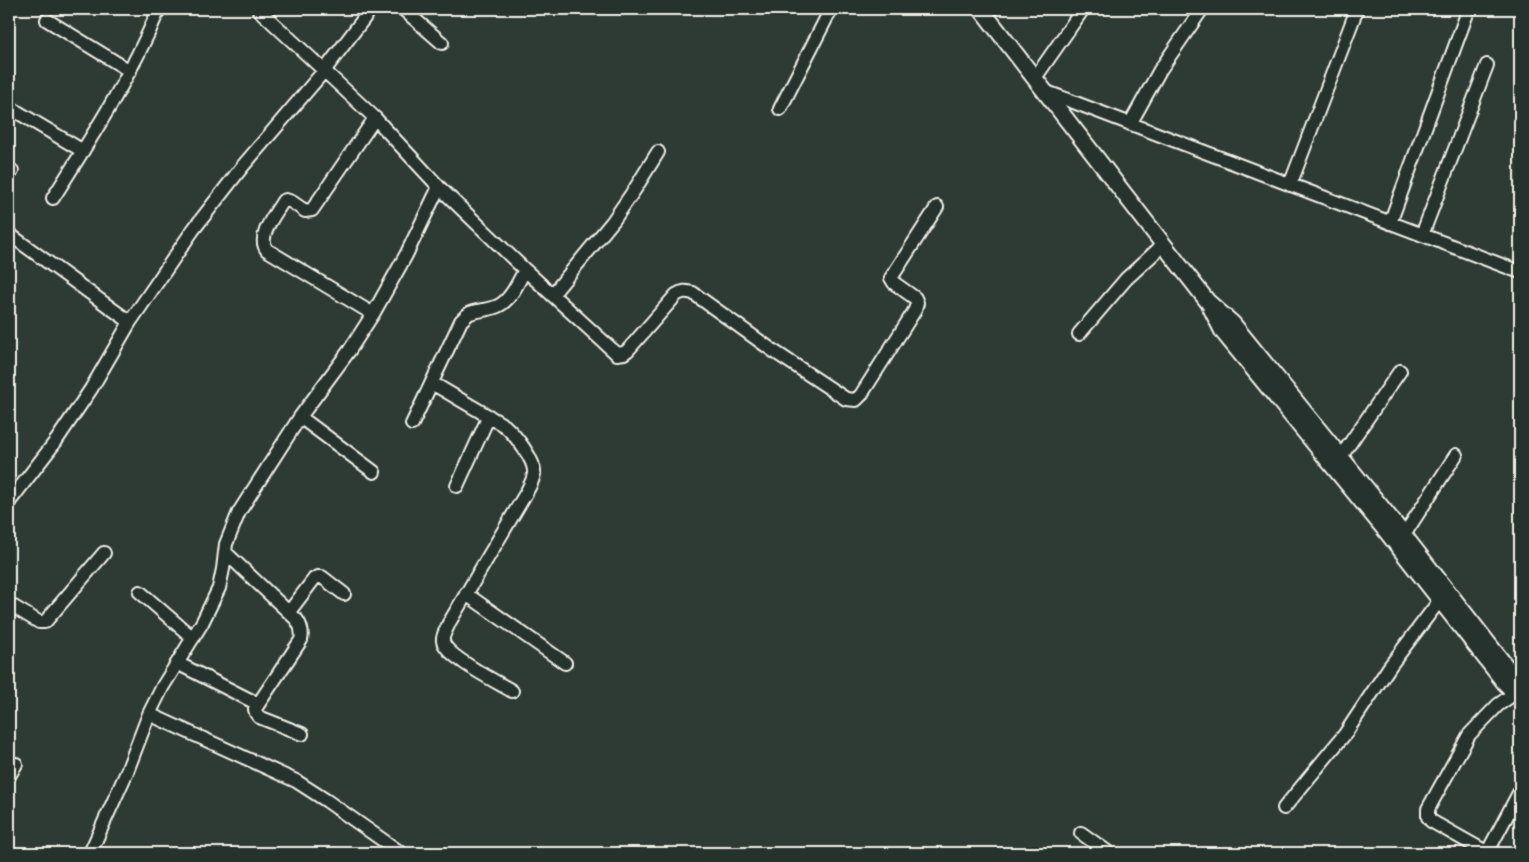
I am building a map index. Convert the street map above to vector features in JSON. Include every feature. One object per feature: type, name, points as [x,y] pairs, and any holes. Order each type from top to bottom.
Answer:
[{"type":"street","points":[[53,198],[130,71],[159,9]]},
{"type":"street","points":[[258,9],[375,118],[439,187],[525,270],[617,354],[628,350],[676,295],[686,291],[693,293],[772,350],[846,399],[854,401],[861,395],[900,335],[916,306],[915,298],[894,284],[891,278],[938,207]]},
{"type":"street","points":[[9,502],[61,434],[91,389],[130,322],[182,244],[242,167],[324,71],[371,9]]},
{"type":"street","points":[[404,9],[442,43]]},
{"type":"street","points":[[780,109],[831,9]]},
{"type":"street","points":[[981,9],[1208,302],[1233,324],[1338,462],[1386,531],[1512,674],[1518,693],[1498,705],[1470,735],[1456,756],[1428,809],[1428,817],[1431,821],[1488,853],[1520,791]]},
{"type":"street","points":[[1036,78],[1083,9]]},
{"type":"street","points":[[1130,124],[1160,70],[1202,9]]},
{"type":"street","points":[[1290,185],[1357,9]]},
{"type":"street","points":[[1390,224],[1468,11]]},
{"type":"street","points":[[47,20],[130,71]]},
{"type":"street","points":[[1422,235],[1487,65]]},
{"type":"street","points":[[1046,92],[1520,272]]},
{"type":"street","points":[[9,108],[83,151]]},
{"type":"street","points":[[373,314],[267,250],[264,246],[263,237],[283,201],[292,202],[305,211],[312,210],[375,118]]},
{"type":"street","points":[[552,295],[613,221],[658,152]]},
{"type":"street","points":[[90,853],[163,686],[202,623],[219,588],[223,574],[226,544],[238,512],[300,417],[373,314],[406,255],[439,187]]},
{"type":"street","points":[[9,234],[130,322]]},
{"type":"street","points":[[1079,334],[1126,279],[1164,244]]},
{"type":"street","points":[[412,424],[463,318],[470,313],[503,303],[509,297],[525,270]]},
{"type":"street","points":[[1338,462],[1400,371]]},
{"type":"street","points":[[432,383],[511,431],[532,462],[534,472],[526,493],[444,634],[443,644],[459,660],[512,691]]},
{"type":"street","points":[[457,486],[489,416]]},
{"type":"street","points":[[300,417],[374,472]]},
{"type":"street","points":[[1404,535],[1456,455]]},
{"type":"street","points":[[1338,462],[1404,535],[1443,595]]},
{"type":"street","points":[[225,552],[289,612],[300,625],[301,640],[258,704],[256,713],[259,717],[302,734]]},
{"type":"street","points":[[9,604],[39,622],[45,622],[104,553]]},
{"type":"street","points":[[289,612],[318,577],[324,578],[344,594]]},
{"type":"street","points":[[140,592],[193,638]]},
{"type":"street","points":[[466,594],[565,663]]},
{"type":"street","points":[[1284,808],[1345,734],[1390,666],[1443,595]]},
{"type":"street","points":[[177,663],[258,704]]},
{"type":"street","points":[[150,714],[296,782],[327,801],[401,853]]},
{"type":"street","points":[[9,776],[16,764]]},
{"type":"street","points":[[1081,833],[1109,853]]}]
